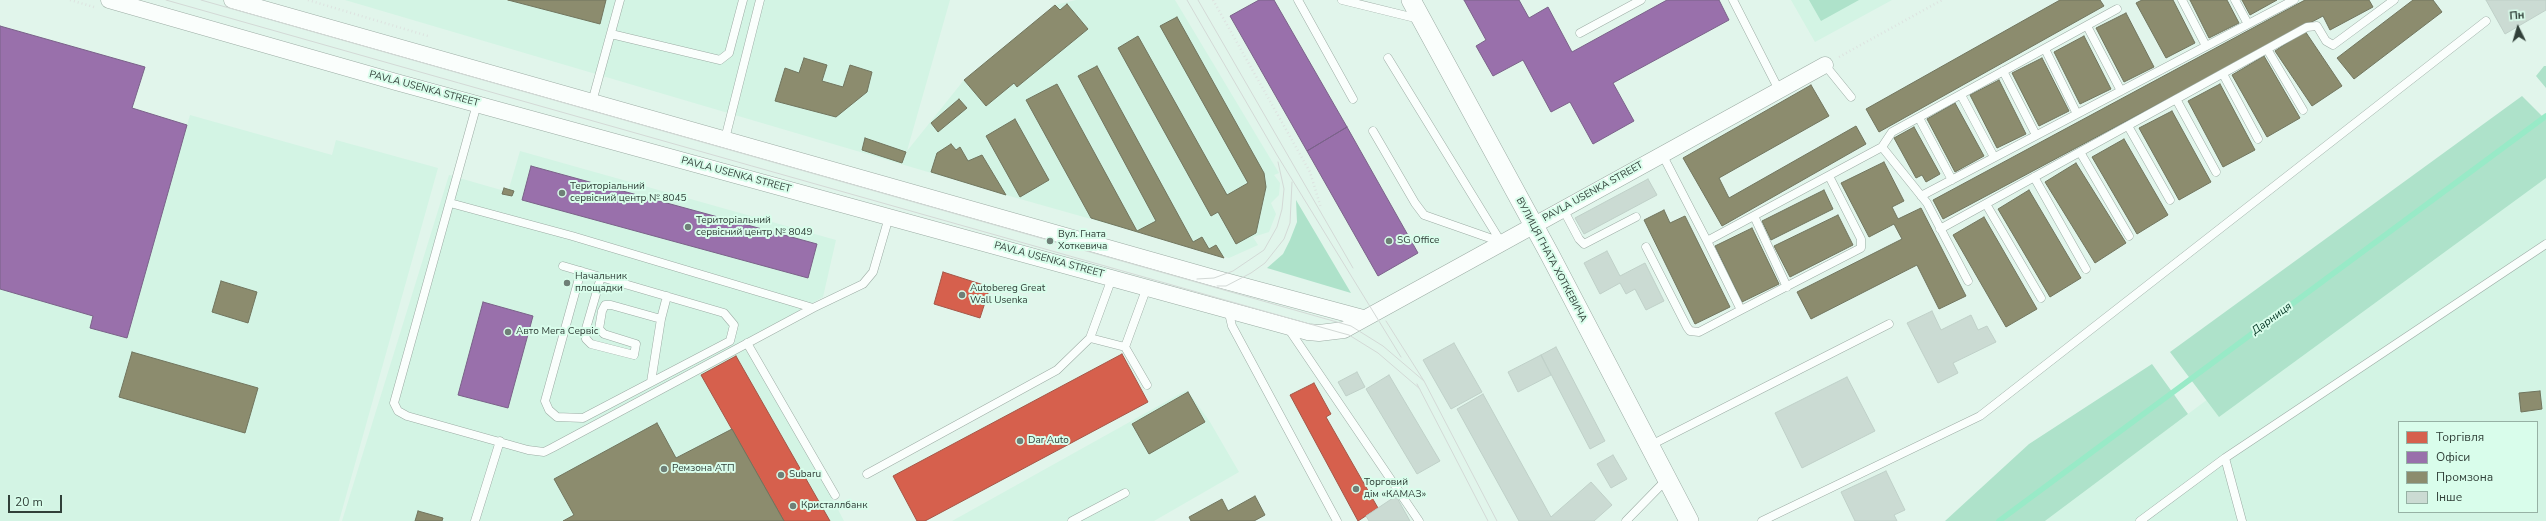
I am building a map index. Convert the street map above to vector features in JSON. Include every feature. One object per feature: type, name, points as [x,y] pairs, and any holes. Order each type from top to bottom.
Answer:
[{"type":"street","name":"PAVLA USENKA STREET","points":[[109,0],[477,104],[1308,332],[1338,332],[1824,65]]},
{"type":"street","points":[[232,0],[1362,318]]},
{"type":"street","name":"ВУЛИЦЯ ГНАТА ХОТКЕВИЧА","points":[[1411,0],[1533,225],[1689,521]]},
{"type":"lane","points":[[592,102],[620,0]]},
{"type":"lane","points":[[611,34],[720,60],[729,53],[743,0]]},
{"type":"lane","points":[[725,139],[760,0]]},
{"type":"lane","points":[[1298,0],[1353,99]]},
{"type":"lane","points":[[1342,0],[1421,20]]},
{"type":"lane","points":[[1580,33],[1641,0]]},
{"type":"lane","points":[[1733,0],[1779,90]]},
{"type":"lane","points":[[2182,0],[2206,46]]},
{"type":"lane","points":[[2235,0],[2248,24]]},
{"type":"lane","points":[[1921,196],[2294,0]]},
{"type":"lane","points":[[1940,229],[2312,25],[2320,29],[2329,45],[2333,45],[2394,0]]},
{"type":"lane","points":[[1707,241],[1882,147],[1892,132],[2117,9]]},
{"type":"lane","points":[[1762,521],[1980,416],[2486,21]]},
{"type":"lane","points":[[2087,26],[2121,91]]},
{"type":"lane","points":[[2045,48],[2077,114]]},
{"type":"lane","points":[[2267,50],[2303,110]]},
{"type":"lane","points":[[1388,58],[1501,242]]},
{"type":"lane","points":[[1824,65],[1851,97]]},
{"type":"lane","points":[[2003,71],[2036,135]]},
{"type":"lane","points":[[2223,74],[2258,139]]},
{"type":"lane","points":[[1961,94],[1994,157]]},
{"type":"lane","points":[[2176,99],[2216,172]]},
{"type":"lane","points":[[477,104],[394,403],[398,411],[407,416],[536,452],[544,452],[813,308],[863,284],[873,272],[889,216]]},
{"type":"lane","points":[[1919,118],[1952,180]]},
{"type":"lane","points":[[2128,126],[2170,200]]},
{"type":"lane","points":[[1373,131],[1415,204],[1424,215],[1501,242]]},
{"type":"lane","points":[[1882,147],[1921,196],[1968,281]]},
{"type":"lane","points":[[2080,152],[2130,236]]},
{"type":"lane","points":[[1662,154],[1741,310]]},
{"type":"lane","points":[[1646,247],[1690,330],[1698,332],[1861,248],[1861,239],[1829,176]]},
{"type":"lane","points":[[2034,177],[2086,269]]},
{"type":"lane","points":[[450,203],[572,236],[813,308]]},
{"type":"lane","points":[[1986,204],[2041,298]]},
{"type":"lane","points":[[1563,208],[1579,240],[1584,244],[1636,217]]},
{"type":"lane","points":[[1754,216],[1787,287]]},
{"type":"lane","points":[[2140,521],[2225,458],[2546,244]]},
{"type":"lane","points":[[563,266],[581,271],[667,296],[724,313],[734,325],[730,341],[582,418],[557,417],[550,410],[545,401],[581,271]]},
{"type":"lane","points":[[601,277],[585,332],[586,339],[591,344],[630,356],[636,353],[636,344],[604,334],[600,329],[599,323],[605,306],[611,305],[661,319]]},
{"type":"lane","points":[[867,474],[1057,370],[1090,338],[1112,278]]},
{"type":"lane","points":[[1125,347],[1147,287]]},
{"type":"lane","points":[[651,382],[661,319],[667,296]]},
{"type":"lane","points":[[1228,310],[1232,326],[1337,521]]},
{"type":"lane","points":[[1649,446],[1889,324]]},
{"type":"lane","points":[[1286,325],[1419,521]]},
{"type":"lane","points":[[1090,338],[1125,347],[1147,385]]},
{"type":"lane","points":[[747,343],[835,495]]},
{"type":"lane","points":[[475,521],[500,441]]},
{"type":"lane","points":[[2225,458],[2242,521]]},
{"type":"lane","points":[[1626,521],[1667,479]]},
{"type":"lane","points":[[1072,521],[1125,493]]},
{"type":"path","points":[[1213,0],[1310,172],[1321,208]]},
{"type":"path","points":[[1824,65],[1942,0]]},
{"type":"shaded area","points":[[345,0],[950,0],[907,151],[964,80],[1055,5],[1076,0],[1175,0],[1279,173],[1274,175],[1280,183],[1279,195],[1271,203],[1276,214],[1269,232],[1253,237],[1258,245],[1229,258],[1006,195]]},
{"type":"shaded area","points":[[1791,0],[1892,0],[1815,42]]},
{"type":"shaded area","points":[[1809,0],[1859,0],[1821,21]]},
{"type":"shaded area","points":[[0,26],[145,67],[132,108],[187,125],[190,115],[332,155],[336,140],[438,168],[339,521],[0,521]]},
{"type":"shaded area","points":[[2544,66],[2546,66],[2546,88],[2536,76]]},
{"type":"shaded area","points":[[2522,96],[2546,120],[2546,178],[2219,417],[2170,352]]},
{"type":"shaded area","points":[[2546,146],[2546,521],[2045,521]]},
{"type":"shaded area","points":[[520,151],[836,240],[823,297],[749,339],[844,521],[342,521],[449,175],[508,192]]},
{"type":"shaded area","points":[[1296,200],[1351,293],[1267,268],[1283,254],[1290,240],[1297,222]]},
{"type":"shaded area","points":[[2152,364],[2188,414],[2045,521],[1945,521],[2029,444]]},
{"type":"shaded area","points":[[1187,390],[1210,422],[1239,472],[1154,521],[952,521]]},
{"type":"building: Торгівля","name":"Autobereg Great Wall Usenka","points":[[943,272],[990,287],[980,318],[934,304]]},
{"type":"building: Торгівля","points":[[1122,354],[1148,402],[925,521],[917,521],[893,476]]},
{"type":"building: Торгівля","name":"Subaru","points":[[736,356],[830,521],[784,521],[701,375]]},
{"type":"building: Торгівля","points":[[1314,383],[1331,414],[1326,417],[1378,508],[1358,521],[1290,395]]},
{"type":"building: Офіси","points":[[1259,0],[1274,0],[1347,127],[1307,151],[1230,16]]},
{"type":"building: Офіси","points":[[1464,0],[1519,0],[1529,18],[1548,7],[1572,52],[1667,0],[1719,0],[1729,20],[1613,83],[1634,121],[1593,144],[1570,102],[1551,112],[1523,60],[1493,76],[1476,46],[1486,40]]},
{"type":"building: Офіси","points":[[0,26],[145,67],[132,108],[187,125],[127,338],[90,328],[93,316],[0,289]]},
{"type":"building: Офіси","points":[[1347,127],[1418,253],[1378,276],[1307,151]]},
{"type":"building: Офіси","points":[[531,166],[817,244],[808,278],[522,200]]},
{"type":"building: Офіси","points":[[483,302],[533,316],[508,408],[458,395]]},
{"type":"building: Промзона","points":[[508,0],[606,0],[600,24]]},
{"type":"building: Промзона","points":[[2060,0],[2100,0],[2104,6],[1879,132],[1866,109]]},
{"type":"building: Промзона","points":[[2142,0],[2173,0],[2195,43],[2166,58],[2136,3]]},
{"type":"building: Промзона","points":[[2190,0],[2227,0],[2239,23],[2209,38]]},
{"type":"building: Промзона","points":[[2242,0],[2277,0],[2250,15]]},
{"type":"building: Промзона","points":[[2305,0],[2369,0],[2373,7],[2330,30],[2323,16],[1943,219],[1933,200]]},
{"type":"building: Промзона","points":[[2413,0],[2433,0],[2442,12],[2354,79],[2337,58]]},
{"type":"building: Промзона","points":[[1067,4],[1088,29],[1017,87],[1014,83],[986,106],[964,80],[1055,5],[1060,10]]},
{"type":"building: Промзона","points":[[2126,13],[2154,67],[2124,82],[2096,28]]},
{"type":"building: Промзона","points":[[1177,17],[1264,173],[1266,187],[1256,233],[1236,244],[1218,212],[1211,216],[1118,48],[1138,36],[1227,195],[1248,183],[1160,26]]},
{"type":"building: Промзона","points":[[2305,31],[2342,86],[2312,106],[2275,51]]},
{"type":"building: Промзона","points":[[2084,36],[2111,89],[2080,104],[2054,52]]},
{"type":"building: Промзона","points":[[2264,56],[2300,118],[2267,137],[2232,75]]},
{"type":"building: Промзона","points":[[804,58],[827,65],[822,81],[843,87],[850,65],[872,72],[867,92],[836,117],[775,101],[785,68],[799,73]]},
{"type":"building: Промзона","points":[[2042,58],[2069,111],[2039,126],[2012,73]]},
{"type":"building: Промзона","points":[[1097,66],[1193,242],[1202,237],[1209,249],[1216,245],[1224,258],[1091,218],[1026,100],[1057,84],[1137,231],[1156,221],[1078,76]]},
{"type":"building: Промзона","points":[[1999,80],[2026,134],[1997,148],[1970,95]]},
{"type":"building: Промзона","points":[[2220,84],[2255,150],[2223,167],[2188,101]]},
{"type":"building: Промзона","points":[[1811,85],[1829,116],[1719,178],[1729,198],[1856,126],[1866,144],[1722,226],[1683,158]]},
{"type":"building: Промзона","points":[[959,99],[967,108],[938,132],[931,123]]},
{"type":"building: Промзона","points":[[1955,103],[1984,156],[1955,172],[1927,119]]},
{"type":"building: Промзона","points":[[2172,111],[2211,182],[2179,200],[2139,128]]},
{"type":"building: Промзона","points":[[1015,119],[1049,180],[1020,197],[986,136]]},
{"type":"building: Промзона","points":[[1914,127],[1940,174],[1926,182],[1922,175],[1916,178],[1894,138]]},
{"type":"building: Промзона","points":[[865,138],[906,152],[902,163],[862,150]]},
{"type":"building: Промзона","points":[[2124,139],[2168,215],[2137,234],[2092,157]]},
{"type":"building: Промзона","points":[[951,144],[956,150],[960,147],[968,161],[982,155],[1006,195],[931,172],[937,153]]},
{"type":"building: Промзона","points":[[1884,162],[1904,201],[1892,207],[1898,219],[1921,208],[1966,296],[1939,309],[1917,265],[1811,319],[1797,292],[1902,239],[1894,224],[1869,237],[1841,183]]},
{"type":"building: Промзона","points":[[2076,163],[2126,243],[2095,263],[2045,182]]},
{"type":"building: Промзона","points":[[504,188],[514,191],[512,196],[502,194]]},
{"type":"building: Промзона","points":[[1824,190],[1833,209],[1771,240],[1762,221]]},
{"type":"building: Промзона","points":[[2029,190],[2081,278],[2050,297],[1998,209]]},
{"type":"building: Промзона","points":[[1664,210],[1670,223],[1685,216],[1730,307],[1695,324],[1644,220]]},
{"type":"building: Промзона","points":[[1838,215],[1853,245],[1790,277],[1774,246]]},
{"type":"building: Промзона","points":[[1984,217],[2037,309],[2006,327],[1953,235]]},
{"type":"building: Промзона","points":[[1752,228],[1779,284],[1742,302],[1715,246]]},
{"type":"building: Промзона","points":[[221,281],[257,292],[248,323],[212,312]]},
{"type":"building: Промзона","points":[[132,352],[258,388],[245,433],[119,397]]},
{"type":"building: Промзона","points":[[2540,391],[2542,409],[2521,412],[2519,393]]},
{"type":"building: Промзона","points":[[1188,392],[1205,422],[1149,454],[1132,424]]},
{"type":"building: Промзона","name":"Ремзона АТП","points":[[657,423],[676,458],[732,429],[784,521],[563,521],[574,515],[554,479]]},
{"type":"building: Промзона","points":[[1255,496],[1265,515],[1254,521],[1191,521],[1189,517],[1222,499],[1228,511]]},
{"type":"building: Промзона","points":[[418,511],[443,518],[442,521],[415,521]]},
{"type":"building: Інше","points":[[2486,0],[2546,0],[2546,10],[2505,34]]},
{"type":"building: Інше","points":[[1648,179],[1657,195],[1584,234],[1575,218]]},
{"type":"building: Інше","points":[[1607,251],[1620,276],[1645,263],[1664,301],[1646,310],[1635,289],[1626,294],[1620,283],[1600,294],[1584,263]]},
{"type":"building: Інше","points":[[1932,311],[1941,330],[1971,315],[1978,330],[1987,326],[1996,342],[1953,363],[1958,373],[1938,383],[1907,323]]},
{"type":"building: Інше","points":[[1454,343],[1482,392],[1451,409],[1423,360]]},
{"type":"building: Інше","points":[[1556,347],[1605,441],[1590,449],[1541,355]]},
{"type":"building: Інше","points":[[1541,355],[1551,375],[1518,392],[1508,372]]},
{"type":"building: Інше","points":[[1357,372],[1365,387],[1346,396],[1338,382]]},
{"type":"building: Інше","points":[[1389,375],[1440,461],[1417,474],[1366,389]]},
{"type":"building: Інше","points":[[1847,377],[1875,431],[1802,468],[1775,413]]},
{"type":"building: Інше","points":[[1483,394],[1551,517],[1591,482],[1612,505],[1594,521],[1519,521],[1457,409]]},
{"type":"building: Інше","points":[[1613,455],[1627,479],[1611,488],[1597,464]]},
{"type":"building: Інше","points":[[1886,471],[1905,510],[1894,515],[1897,521],[1855,521],[1841,492]]},
{"type":"building: Інше","points":[[1396,496],[1410,521],[1369,521],[1366,516]]},
{"type":"waterway","name":"Дарниця","points":[[1999,521],[2546,116]]},
{"type":"tram line","points":[[166,0],[1349,335],[1378,353],[1420,389]]},
{"type":"tram line","points":[[201,0],[1351,326],[1383,346],[1424,381]]},
{"type":"tram line","points":[[1187,0],[1277,155],[1401,357]]},
{"type":"tram line","points":[[1198,0],[1353,268]]},
{"type":"tram line","points":[[1197,279],[1214,278],[1233,271],[1264,250],[1277,227],[1282,209],[1284,189],[1278,162]]},
{"type":"tram line","points":[[1217,286],[1226,286],[1251,273],[1265,263],[1284,239],[1290,223],[1292,182]]},
{"type":"tram line","points":[[1386,321],[1424,381],[1497,521]]},
{"type":"tram line","points":[[1417,384],[1488,521]]},
{"type":"place","name":"Територіальний сервісний центр № 8045","points":[[562,193]]},
{"type":"place","name":"Територіальний сервісний центр № 8049","points":[[688,227]]},
{"type":"place","name":"Вул. Гната Хоткевича","points":[[1050,241]]},
{"type":"place","name":"SG Office","points":[[1389,241]]},
{"type":"place","name":"Начальник площадки","points":[[567,283]]},
{"type":"place","name":"Autobereg Great Wall Usenka","points":[[962,295]]},
{"type":"place","name":"Авто Мега Сервіс","points":[[508,332]]},
{"type":"place","name":"Dar Auto","points":[[1020,441]]},
{"type":"place","name":"Ремзона АТП","points":[[664,469]]},
{"type":"place","name":"Subaru","points":[[781,475]]},
{"type":"place","name":"Торговий дім «КАМАЗ»","points":[[1356,489]]},
{"type":"place","name":"Кристаллбанк","points":[[793,506]]}]
